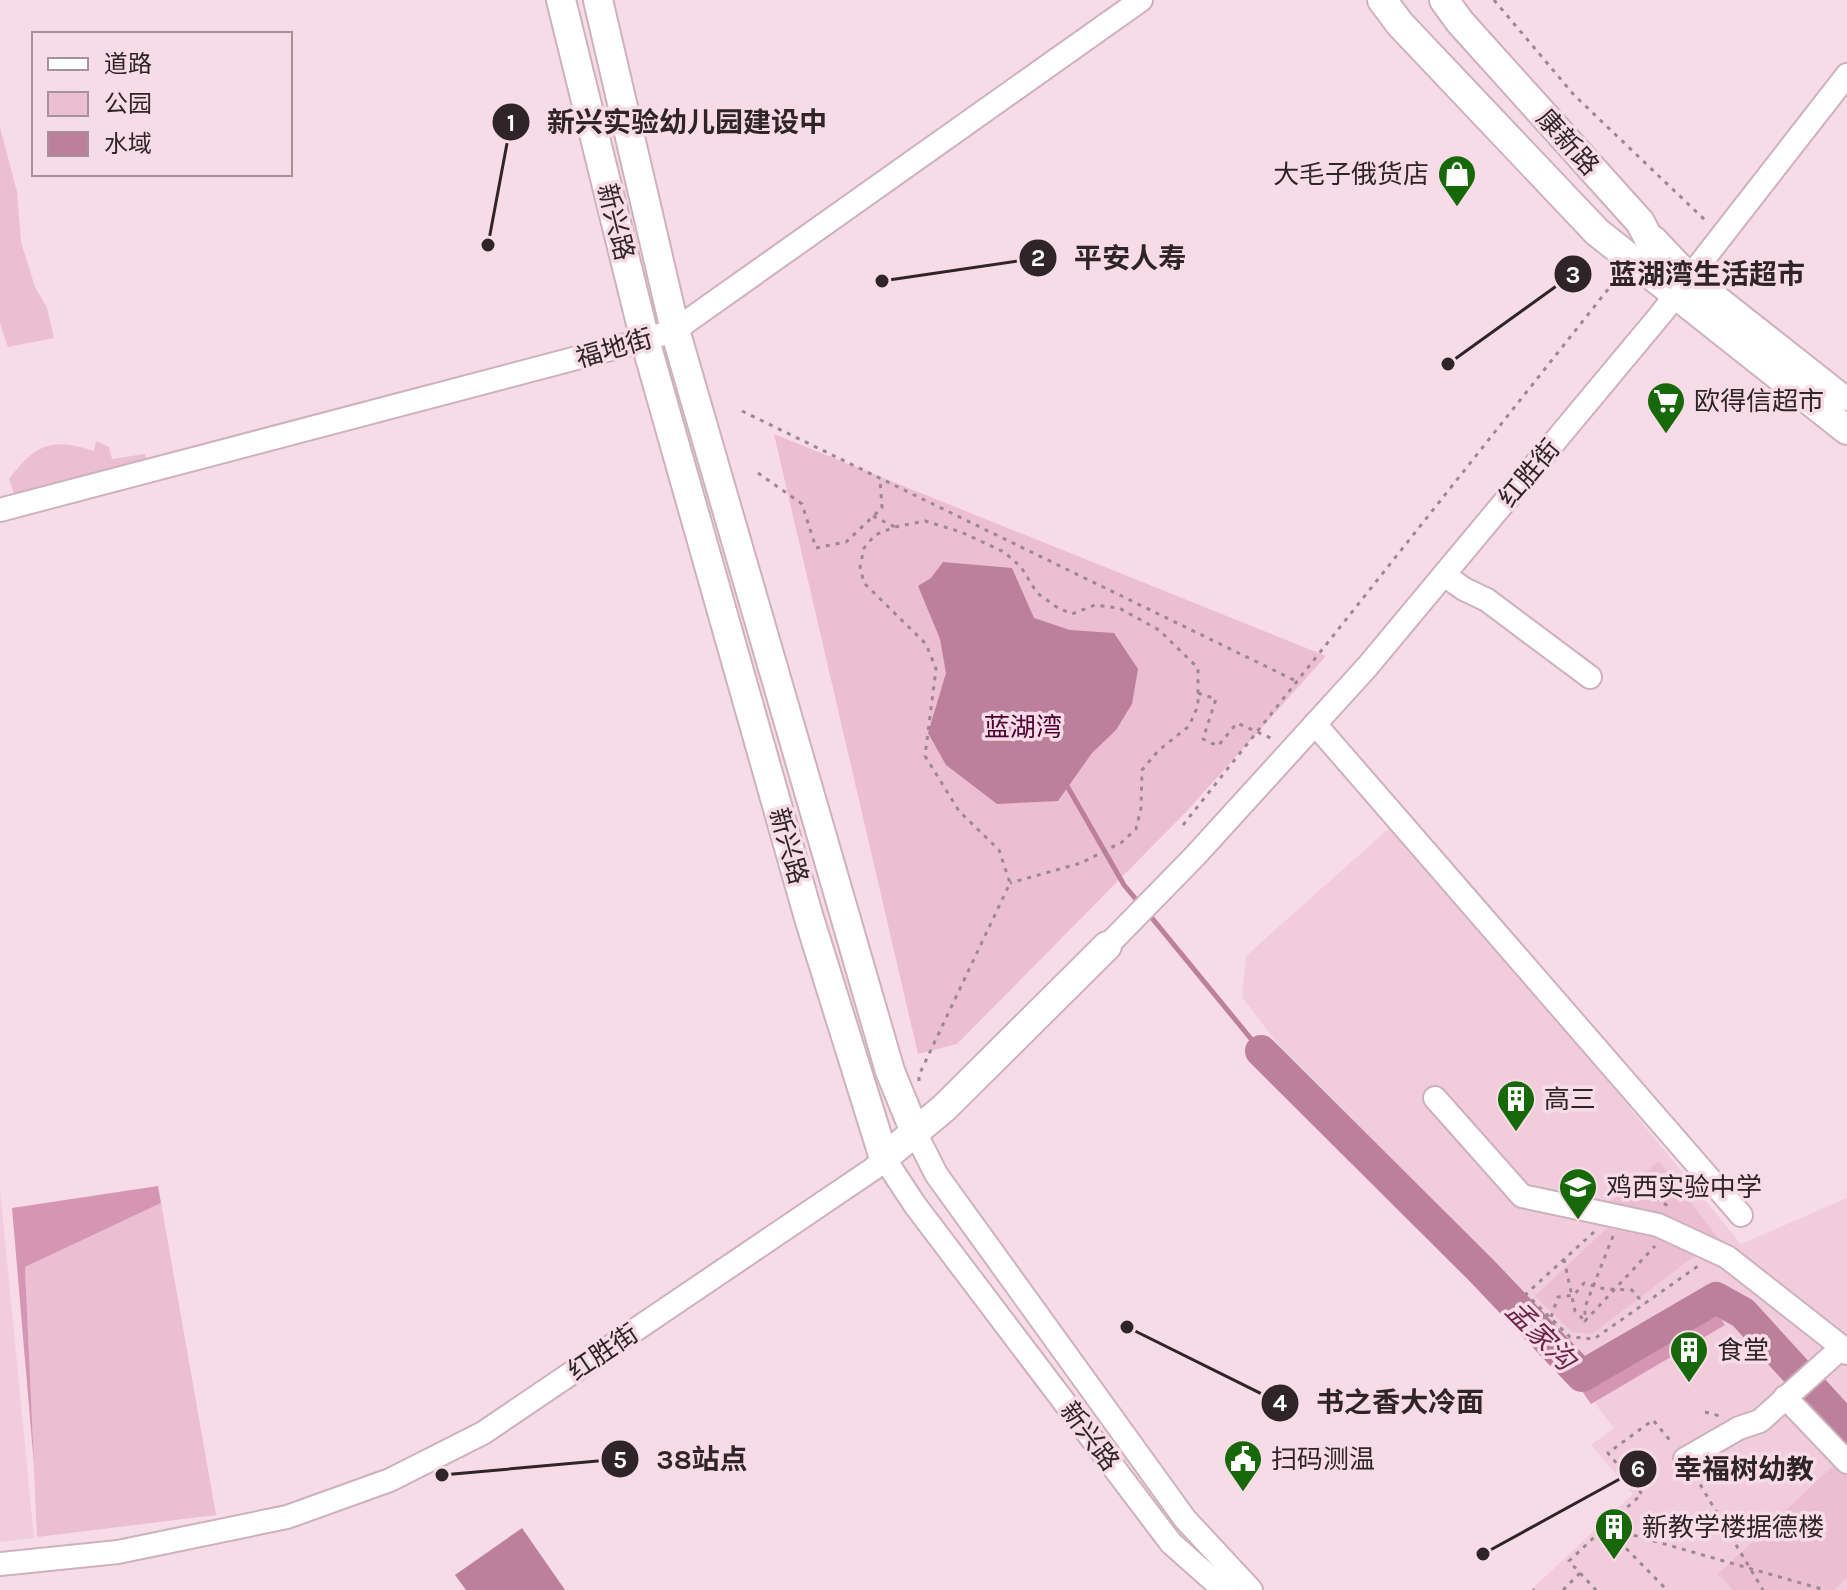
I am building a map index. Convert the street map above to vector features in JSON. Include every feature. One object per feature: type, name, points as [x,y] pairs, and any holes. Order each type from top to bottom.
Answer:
[{"type":"main road","name":"新兴路","points":[[561,0],[645,340],[809,918],[884,1158]]},
{"type":"main road","name":"新兴路","points":[[598,0],[675,330],[890,1071],[915,1132]]},
{"type":"main road","points":[[1382,0],[1400,24],[1597,232],[1684,284],[1847,430]]},
{"type":"main road","name":"康新路","points":[[1444,0],[1460,22],[1640,222],[1684,284]]},
{"type":"main road","name":"红胜街","points":[[884,1158],[915,1132],[1107,946]]},
{"type":"street","name":"福地街","points":[[0,510],[675,330],[1141,0]]},
{"type":"street","name":"红胜街","points":[[1107,946],[1195,856],[1367,667],[1684,284],[1847,75]]},
{"type":"street","points":[[1684,284],[1847,399]]},
{"type":"street","points":[[1444,575],[1487,600],[1590,677]]},
{"type":"street","points":[[1315,724],[1741,1215]]},
{"type":"street","points":[[1435,1098],[1522,1196],[1658,1225],[1727,1257],[1839,1359]]},
{"type":"street","name":"新兴路","points":[[915,1132],[936,1174],[1185,1519],[1229,1586]]},
{"type":"street","name":"红胜街","points":[[0,1564],[118,1552],[287,1517],[390,1480],[483,1433],[873,1169],[884,1158]]},
{"type":"street","name":"新兴路","points":[[884,1158],[915,1205],[1171,1543],[1229,1586]]},
{"type":"street","points":[[1781,1298],[1839,1359]]},
{"type":"street","points":[[1685,1459],[1739,1428],[1760,1421],[1789,1393],[1839,1359]]},
{"type":"street","points":[[1789,1393],[1847,1462]]},
{"type":"path","points":[[1494,0],[1574,95],[1722,236]]},
{"type":"path","points":[[1183,825],[1620,275]]},
{"type":"path","points":[[742,411],[1298,682]]},
{"type":"path","points":[[758,473],[802,504],[816,548],[846,542],[882,508],[880,479]]},
{"type":"path","points":[[873,516],[895,527]]},
{"type":"path","points":[[918,1089],[919,1075],[1010,883],[999,850],[959,811],[925,756],[936,669],[926,644],[864,583],[860,567],[864,548],[875,535],[895,527],[925,521],[961,532],[1004,552],[1021,567],[1037,593],[1058,608],[1072,614],[1095,605],[1119,608],[1159,630],[1198,668],[1198,706],[1189,726],[1158,751],[1142,770],[1141,808],[1136,829],[1122,842],[1081,863],[1010,883]]},
{"type":"path","points":[[1198,693],[1216,699],[1203,739],[1218,746],[1237,723],[1293,748]]},
{"type":"path","points":[[1633,1201],[1645,1196],[1658,1198],[1670,1208]]},
{"type":"path","points":[[1597,1228],[1526,1294],[1570,1337],[1594,1339],[1700,1265]]},
{"type":"path","points":[[1585,1321],[1585,1307],[1614,1232]]},
{"type":"path","points":[[1585,1321],[1655,1246]]},
{"type":"path","points":[[1564,1259],[1575,1311],[1585,1321]]},
{"type":"path","points":[[1550,1317],[1558,1297],[1574,1295],[1584,1283],[1605,1289],[1632,1290],[1644,1304]]},
{"type":"path","points":[[1596,1590],[1569,1561],[1642,1494],[1608,1453],[1653,1420],[1685,1459],[1763,1590]]},
{"type":"path","points":[[1605,1527],[1825,1590]]},
{"type":"path","points":[[1605,1527],[1667,1590]]},
{"type":"path","points":[[1563,1590],[1580,1573]]},
{"type":"shaded area","name":"鸡西实验中学","points":[[1396,822],[1741,1244],[1847,1198],[1847,1590],[1531,1590],[1633,1494],[1591,1445],[1614,1428],[1599,1409],[1582,1376],[1323,1104],[1242,997],[1246,956]]},
{"type":"shaded area","points":[[158,1186],[161,1203],[25,1267],[34,1465],[12,1208]]},
{"type":"shaded area","points":[[0,1189],[34,1538],[0,1542]]},
{"type":"shaded area","points":[[1714,1308],[1725,1325],[1591,1404],[1580,1388]]},
{"type":"green space","points":[[0,127],[17,192],[21,242],[35,287],[47,308],[54,338],[8,347],[0,323]]},
{"type":"green space","name":"蓝湖湾","points":[[774,434],[1326,656],[1187,811],[957,1044],[918,1054]]},
{"type":"green space","points":[[96,441],[109,447],[112,459],[145,454],[149,468],[17,502],[9,479],[36,451],[55,444],[94,451]]},
{"type":"green space","points":[[1659,1161],[1719,1239],[1665,1220],[1603,1208]]},
{"type":"green space","points":[[161,1203],[216,1515],[37,1537],[25,1267]]},
{"type":"green space","points":[[1607,1228],[1656,1238],[1697,1254],[1592,1334],[1572,1332],[1535,1296]]},
{"type":"green space","points":[[1837,1462],[1847,1472],[1847,1578],[1834,1590],[1733,1590],[1718,1574]]},
{"type":"water","name":"蓝湖湾","points":[[943,562],[1012,568],[1034,618],[1070,630],[1114,633],[1138,669],[1132,704],[1116,730],[1092,753],[1058,801],[997,804],[946,765],[928,733],[946,673],[940,639],[918,586],[931,578]]},
{"type":"water","points":[[522,1528],[565,1590],[466,1590],[455,1575]]},
{"type":"waterway","points":[[1066,784],[1124,885],[1140,904]]},
{"type":"waterway","points":[[1147,912],[1261,1051]]},
{"type":"waterway","name":"孟家沟","points":[[1261,1051],[1481,1270],[1582,1376],[1716,1298],[1743,1313],[1847,1427]]},
{"type":"place","name":"大毛子俄货店","points":[[1457,208]]},
{"type":"place","name":"新兴实验幼儿园建设中","points":[[488,245]]},
{"type":"place","name":"平安人寿","points":[[882,281]]},
{"type":"place","name":"蓝湖湾生活超市","points":[[1448,364]]},
{"type":"place","name":"欧得信超市","points":[[1666,435]]},
{"type":"place","name":"高三","points":[[1516,1133]]},
{"type":"place","name":"鸡西实验中学","points":[[1578,1221]]},
{"type":"place","name":"书之香大冷面","points":[[1127,1327]]},
{"type":"place","name":"食堂","points":[[1689,1384]]},
{"type":"place","name":"38站点","points":[[442,1475]]},
{"type":"place","name":"扫码测温","points":[[1243,1493]]},
{"type":"place","name":"幸福树幼教","points":[[1483,1554]]},
{"type":"place","name":"新教学楼据德楼","points":[[1614,1561]]}]
